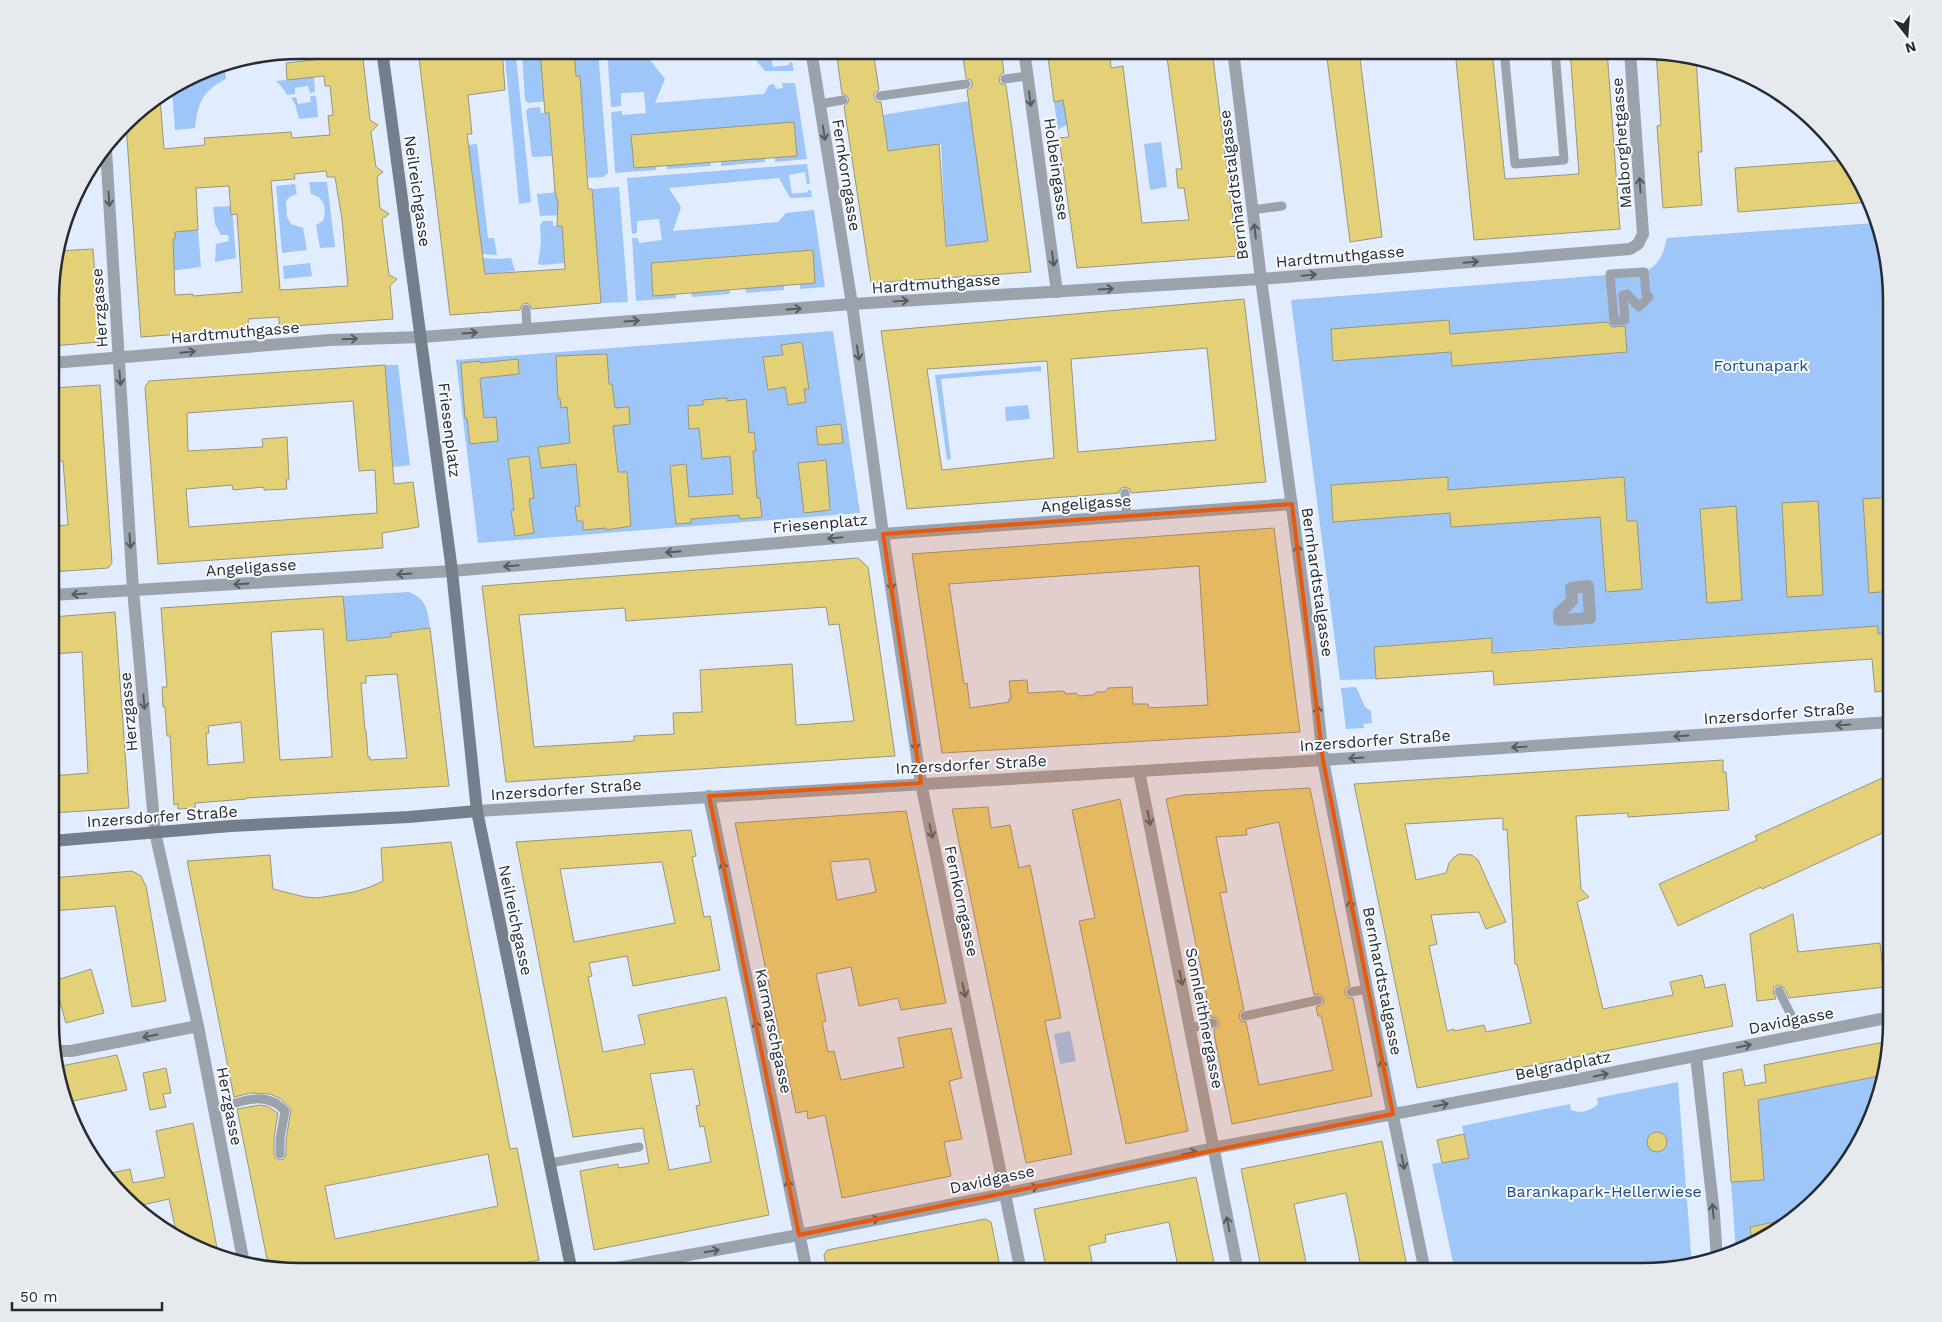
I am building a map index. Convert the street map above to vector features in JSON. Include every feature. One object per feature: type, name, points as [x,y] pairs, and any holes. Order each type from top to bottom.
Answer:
[{"type":"street","name":"Neilreichgasse","points":[[383,59],[422,337]]},
{"type":"street","name":"Fernkorngasse","points":[[812,59],[852,304]]},
{"type":"street","name":"Holbeingasse","points":[[1025,59],[1057,292]]},
{"type":"street","name":"Bernhardtstalgasse","points":[[1234,59],[1261,279],[1313,662],[1323,760],[1393,1114]]},
{"type":"street","name":"Malborghetgasse","points":[[1631,59],[1643,234]]},
{"type":"street","name":"Herzgasse","points":[[106,156],[133,590],[156,832],[198,1026],[243,1256]]},
{"type":"street","name":"Hardtmuthgasse","points":[[852,304],[1261,279],[1630,249],[1638,244],[1643,234]]},
{"type":"street","points":[[422,337],[852,304]]},
{"type":"street","name":"Friesenplatz","points":[[422,337],[452,571],[883,534],[852,304]]},
{"type":"street","name":"Hardtmuthgasse","points":[[59,362],[330,340],[422,337]]},
{"type":"street","name":"Angeligasse","points":[[883,534],[1292,504]]},
{"type":"street","name":"Fernkorngasse","points":[[883,534],[921,783],[1019,1263]]},
{"type":"street","name":"Neilreichgasse","points":[[452,571],[477,811],[570,1263]]},
{"type":"street","name":"Angeligasse","points":[[59,595],[452,571]]},
{"type":"street","name":"Inzersdorfer Straße","points":[[59,840],[156,832],[709,796],[1323,760],[1883,723]]},
{"type":"street","name":"Sonnleithnergasse","points":[[1139,771],[1236,1263]]},
{"type":"street","name":"Karmarschgasse","points":[[709,796],[804,1263]]},
{"type":"street","name":"Davidgasse","points":[[1696,1056],[1883,1019]]},
{"type":"street","points":[[61,1051],[71,1051],[198,1026]]},
{"type":"street","points":[[1696,1056],[1716,1251]]},
{"type":"street","name":"Belgradplatz","points":[[1393,1114],[1696,1056]]},
{"type":"street","points":[[1393,1114],[1424,1263]]},
{"type":"street","name":"Davidgasse","points":[[645,1263],[799,1235],[1004,1194],[1213,1148],[1393,1114]]},
{"type":"lane","points":[[1505,59],[1515,164],[1564,160],[1556,59]]},
{"type":"lane","points":[[1005,79],[1027,76]]},
{"type":"lane","points":[[880,96],[966,84]]},
{"type":"lane","points":[[820,104],[843,100]]},
{"type":"lane","points":[[1252,210],[1282,206]]},
{"type":"lane","points":[[1644,272],[1646,294],[1650,297],[1639,307],[1627,294],[1623,295],[1625,320],[1614,321],[1610,274],[1644,272]]},
{"type":"lane","points":[[526,309],[527,329]]},
{"type":"lane","points":[[1125,493],[1127,517]]},
{"type":"lane","points":[[1351,992],[1367,989]]},
{"type":"lane","points":[[1779,992],[1801,1035]]},
{"type":"lane","points":[[1245,1016],[1318,1000]]},
{"type":"lane","points":[[1191,1028],[1213,1023]]},
{"type":"lane","points":[[214,1110],[249,1099],[268,1099],[279,1104],[285,1111],[280,1138],[280,1154]]},
{"type":"lane","points":[[550,1164],[639,1147]]},
{"type":"highlighted area","points":[[1292,504],[1323,760],[1393,1114],[799,1235],[709,796],[921,783],[883,534]]},
{"type":"green space","points":[[505,59],[516,59],[531,202],[519,204]]},
{"type":"green space","points":[[522,59],[541,59],[548,101],[528,103],[525,100]]},
{"type":"green space","points":[[575,59],[599,59],[608,173],[603,177],[588,178],[580,76],[576,76]]},
{"type":"green space","points":[[608,59],[661,59],[650,60],[665,79],[655,103],[764,94],[769,85],[774,84],[776,89],[783,88],[782,83],[795,83],[807,159],[775,162],[775,157],[797,155],[794,122],[656,166],[656,170],[615,173],[611,112],[622,111],[622,115],[646,113],[644,92],[621,93],[621,106],[611,107]]},
{"type":"green space","points":[[755,59],[772,59],[773,67],[789,65],[792,62],[794,71],[765,71]]},
{"type":"green space","points":[[225,71],[226,79],[206,93],[198,111],[195,128],[175,130],[172,95],[207,77]]},
{"type":"green space","points":[[314,77],[315,92],[310,93],[308,86],[295,88],[295,94],[287,95],[276,81]]},
{"type":"green space","points":[[310,96],[316,96],[318,117],[299,119],[295,104],[291,98],[296,97],[298,104],[311,102]]},
{"type":"green space","points":[[1070,99],[1069,125],[1058,130],[1054,102]]},
{"type":"green space","points":[[969,101],[988,241],[946,246],[941,144],[888,151],[883,115]]},
{"type":"green space","points":[[540,107],[541,113],[549,113],[552,156],[532,157],[526,111],[529,108]]},
{"type":"green space","points":[[1161,142],[1167,187],[1150,190],[1144,144]]},
{"type":"green space","points":[[477,144],[488,238],[494,238],[497,255],[482,254],[468,145]]},
{"type":"green space","points":[[765,158],[765,162],[721,166],[721,161]]},
{"type":"green space","points":[[710,162],[711,166],[667,169],[667,165]]},
{"type":"green space","points":[[807,164],[810,184],[807,184],[805,172],[789,175],[792,194],[811,190],[812,197],[790,198],[779,178],[669,188],[681,207],[673,231],[778,222],[786,213],[814,210],[825,287],[800,289],[800,284],[815,283],[812,250],[651,263],[653,295],[676,294],[676,298],[636,301],[632,238],[638,238],[639,243],[662,240],[659,219],[637,221],[637,233],[632,234],[627,178]]},
{"type":"green space","points":[[309,182],[327,182],[335,247],[320,248],[316,225],[323,221],[325,208],[319,198],[311,194]]},
{"type":"green space","points":[[295,184],[297,194],[291,196],[286,201],[287,217],[291,224],[303,228],[307,250],[282,253],[276,186]]},
{"type":"green space","points":[[619,187],[628,302],[601,303],[592,189]]},
{"type":"green space","points":[[559,192],[561,215],[540,216],[537,194]]},
{"type":"green space","points":[[232,206],[236,258],[215,262],[216,244],[229,241],[228,235],[221,235],[215,224],[213,207]]},
{"type":"green space","points":[[543,221],[553,221],[553,226],[562,226],[565,263],[538,264],[541,243],[540,225]]},
{"type":"green space","name":"Fortunapark","points":[[1870,223],[1879,253],[1883,284],[1883,634],[1878,634],[1877,626],[1492,652],[1491,638],[1374,647],[1376,679],[1340,680],[1291,300],[1644,272],[1654,266],[1660,258],[1667,238]]},
{"type":"green space","points":[[198,230],[201,267],[171,271],[170,251],[174,251],[173,242],[170,239],[175,232]]},
{"type":"green space","points":[[483,258],[511,258],[515,271],[485,274]]},
{"type":"green space","points":[[310,263],[312,276],[284,279],[283,266]]},
{"type":"green space","points":[[784,285],[784,290],[746,293],[745,288]]},
{"type":"green space","points":[[730,290],[730,294],[692,297],[691,293]]},
{"type":"green space","points":[[833,331],[860,513],[478,543],[456,360]]},
{"type":"green space","points":[[385,365],[398,365],[410,465],[393,467]]},
{"type":"green space","points":[[1041,366],[1041,371],[941,379],[951,459],[947,460],[935,375]]},
{"type":"green space","points":[[1028,405],[1030,419],[1006,421],[1005,407]]},
{"type":"green space","points":[[408,592],[419,597],[422,601],[427,610],[430,628],[412,630],[412,635],[341,641],[345,623],[343,596]]},
{"type":"green space","points":[[1356,687],[1365,707],[1371,711],[1372,723],[1363,724],[1364,728],[1346,729],[1341,688]]},
{"type":"green space","points":[[1070,1031],[1076,1061],[1060,1064],[1054,1034]]},
{"type":"green space","points":[[1877,1076],[1865,1115],[1851,1143],[1813,1193],[1778,1221],[1750,1227],[1752,1237],[1735,1245],[1731,1182],[1764,1180],[1758,1100]]},
{"type":"green space","name":"Barankapark-Hellerwiese","points":[[1678,1082],[1691,1258],[1658,1263],[1453,1263],[1432,1164],[1469,1158],[1462,1126],[1570,1104],[1571,1110],[1585,1111],[1598,1104],[1597,1098]]},
{"type":"building","points":[[322,59],[363,59],[370,120],[378,125],[371,132],[376,167],[383,172],[377,177],[380,208],[389,214],[382,219],[389,275],[397,279],[390,286],[393,319],[279,327],[279,317],[248,319],[249,329],[141,337],[127,132],[160,103],[164,149],[205,145],[204,138],[291,132],[292,138],[330,135],[328,116],[333,115],[330,86],[325,86],[324,76],[287,80],[286,63]],"holes":[[[326,171],[327,177],[335,177],[342,219],[348,286],[280,290],[271,181],[295,179],[294,174]],[[229,186],[231,215],[237,214],[242,292],[193,296],[193,294],[175,295],[173,239],[175,239],[175,232],[198,230],[196,188]]]},
{"type":"building","points":[[419,59],[503,59],[505,90],[468,95],[472,134],[467,134],[485,274],[565,269],[562,226],[557,226],[558,202],[555,192],[549,113],[545,113],[541,59],[575,59],[576,76],[580,76],[588,189],[592,189],[601,303],[532,309],[529,304],[525,303],[521,306],[520,310],[450,315]]},
{"type":"building","points":[[837,59],[874,59],[879,90],[874,93],[874,97],[877,102],[881,102],[888,151],[939,144],[946,246],[988,241],[967,90],[972,87],[972,84],[971,80],[966,78],[963,59],[1002,59],[1004,73],[1001,74],[999,79],[1000,83],[1006,85],[1031,272],[871,283],[844,106],[849,99],[842,94]]},
{"type":"building","points":[[1048,59],[1110,59],[1111,68],[1123,66],[1142,223],[1189,220],[1184,188],[1178,188],[1176,169],[1182,169],[1167,59],[1213,59],[1238,256],[1077,268],[1059,138],[1069,137],[1063,100],[1054,102]]},
{"type":"building","points":[[1327,59],[1360,59],[1382,237],[1350,242]]},
{"type":"building","points":[[1456,59],[1493,59],[1505,179],[1579,174],[1571,59],[1608,59],[1620,229],[1474,240]]},
{"type":"building","points":[[1657,59],[1696,65],[1702,152],[1698,152],[1702,205],[1663,208],[1657,126],[1661,125]]},
{"type":"building","points":[[794,122],[797,156],[634,168],[631,135]]},
{"type":"building","points":[[1839,161],[1863,203],[1738,212],[1735,168]]},
{"type":"building","points":[[93,249],[100,342],[59,345],[59,284],[64,251]]},
{"type":"building","points":[[813,250],[815,283],[653,296],[651,263]]},
{"type":"building","points":[[1244,299],[1266,482],[1131,493],[1130,489],[1125,487],[1121,488],[1119,493],[907,509],[881,331]],"holes":[[[1207,348],[1216,440],[1078,452],[1071,359]],[[1047,361],[1054,458],[942,470],[927,369]]]},
{"type":"building","points":[[1449,320],[1450,334],[1608,322],[1612,327],[1625,326],[1627,352],[1452,366],[1451,352],[1333,361],[1331,329]]},
{"type":"building","points":[[802,342],[809,389],[804,389],[806,402],[788,405],[785,387],[768,390],[763,357],[783,355],[781,345]]},
{"type":"building","points":[[607,354],[609,384],[612,384],[615,408],[629,407],[630,424],[613,426],[618,472],[627,472],[631,526],[606,530],[606,528],[583,530],[583,521],[577,521],[575,506],[580,506],[576,464],[541,468],[538,447],[570,443],[567,407],[561,408],[560,398],[558,399],[556,356]]},
{"type":"building","points":[[518,359],[519,374],[481,378],[480,380],[484,418],[496,417],[498,441],[470,444],[467,418],[465,418],[461,363]]},
{"type":"building","points":[[385,365],[394,484],[413,482],[419,527],[382,533],[383,548],[158,564],[145,387],[149,381]],"holes":[[[353,401],[359,471],[375,470],[377,513],[189,527],[186,489],[232,485],[233,490],[264,487],[264,490],[287,489],[286,480],[289,480],[287,437],[262,439],[263,447],[188,451],[187,413]]]},
{"type":"building","points":[[100,385],[112,563],[108,568],[59,572],[59,526],[68,525],[63,461],[59,461],[59,388]]},
{"type":"building","points":[[727,398],[727,401],[746,399],[749,433],[754,432],[756,451],[753,451],[757,498],[760,498],[762,517],[740,519],[739,515],[691,519],[691,523],[676,524],[670,466],[686,464],[689,497],[733,494],[730,456],[702,459],[699,428],[689,429],[688,406],[703,405],[703,400]]},
{"type":"building","points":[[841,424],[843,443],[818,445],[816,427]]},
{"type":"building","points":[[529,456],[534,498],[529,499],[534,533],[515,536],[511,511],[514,510],[508,459]]},
{"type":"building","points":[[826,460],[830,510],[804,513],[798,463]]},
{"type":"building","points":[[1448,477],[1448,490],[1624,477],[1627,521],[1637,521],[1642,589],[1606,592],[1600,517],[1451,527],[1450,513],[1333,522],[1331,485]]},
{"type":"building","points":[[1883,498],[1883,592],[1869,593],[1863,499]]},
{"type":"building","points":[[1818,501],[1823,595],[1787,597],[1782,503]]},
{"type":"building","points":[[1736,506],[1742,600],[1707,603],[1700,509]]},
{"type":"building","points":[[1274,528],[1300,732],[942,753],[912,554]],"holes":[[[1199,566],[1208,705],[1149,708],[1148,704],[1133,704],[1132,687],[1108,688],[1105,692],[1079,696],[1076,693],[1066,694],[1064,691],[1028,693],[1027,680],[1009,681],[1011,699],[1009,699],[1009,702],[970,708],[967,683],[964,684],[949,584]]]},
{"type":"building","points":[[858,558],[868,567],[895,756],[506,782],[482,586]],"holes":[[[826,607],[829,625],[839,624],[854,721],[796,725],[792,664],[700,670],[702,712],[673,713],[674,734],[634,736],[634,741],[534,747],[519,615],[625,608],[626,621]]]},
{"type":"building","points":[[343,596],[347,641],[391,637],[391,633],[430,628],[449,786],[246,798],[195,803],[195,808],[178,809],[178,804],[174,805],[170,736],[167,736],[165,707],[163,707],[162,687],[167,687],[161,608]],"holes":[[[323,629],[332,757],[280,760],[271,632]],[[397,674],[407,758],[370,760],[370,757],[368,757],[361,683],[366,683],[366,676]],[[241,722],[244,762],[208,765],[206,733],[209,733],[208,726]]]},
{"type":"building","points":[[115,612],[129,808],[59,813],[59,775],[88,773],[82,652],[59,654],[59,616]]},
{"type":"building","points":[[1878,626],[1878,634],[1883,634],[1883,691],[1875,692],[1872,659],[1494,685],[1493,671],[1376,679],[1374,647],[1492,638],[1492,653]]},
{"type":"building","points":[[1723,760],[1723,772],[1726,772],[1729,810],[1628,817],[1628,813],[1576,816],[1581,889],[1589,897],[1577,902],[1603,1009],[1673,995],[1670,982],[1702,975],[1705,988],[1725,984],[1733,1026],[1417,1088],[1354,784]],"holes":[[[1503,818],[1503,830],[1507,829],[1515,964],[1517,964],[1531,1023],[1486,1032],[1484,1025],[1447,1031],[1429,946],[1437,944],[1431,915],[1479,912],[1486,929],[1506,922],[1478,860],[1472,855],[1459,854],[1449,863],[1446,873],[1416,880],[1405,824]]]},
{"type":"building","points":[[1883,778],[1883,833],[1678,926],[1659,884],[1757,840],[1755,836]]},
{"type":"building","points":[[1310,788],[1350,986],[1345,989],[1345,994],[1348,998],[1353,998],[1372,1096],[1232,1124],[1215,1039],[1214,1029],[1218,1027],[1219,1022],[1217,1018],[1211,1017],[1166,799],[1183,795]],"holes":[[[1279,822],[1314,995],[1320,994],[1324,999],[1323,1004],[1316,1007],[1318,1016],[1321,1016],[1333,1070],[1259,1085],[1246,1022],[1241,1021],[1239,1017],[1240,1012],[1244,1010],[1220,893],[1227,892],[1216,837],[1247,835],[1246,829]]]},
{"type":"building","points":[[1120,799],[1188,1131],[1126,1144],[1079,921],[1095,918],[1072,810]]},
{"type":"building","points":[[988,807],[991,828],[1010,825],[1019,868],[1030,865],[1061,1018],[1045,1021],[1072,1154],[1026,1163],[952,809]]},
{"type":"building","points":[[906,811],[946,1003],[901,1010],[898,998],[859,1006],[851,967],[816,974],[826,1021],[822,1022],[828,1052],[834,1051],[841,1080],[904,1067],[898,1038],[951,1028],[962,1078],[949,1081],[962,1139],[944,1142],[951,1176],[842,1198],[825,1115],[808,1119],[807,1111],[796,1113],[735,823]],"holes":[[[869,859],[876,892],[837,900],[830,862]]]},
{"type":"building","points":[[691,830],[696,856],[692,857],[704,917],[710,916],[720,970],[633,986],[627,956],[589,963],[592,976],[588,977],[603,1052],[645,1044],[638,1015],[726,997],[769,1215],[594,1250],[580,1171],[618,1164],[619,1168],[649,1163],[643,1128],[573,1137],[516,842]],"holes":[[[662,862],[675,923],[574,942],[560,869]],[[693,1069],[700,1105],[696,1106],[700,1127],[704,1126],[711,1162],[669,1170],[650,1074]]]},
{"type":"building","points":[[451,842],[510,1149],[517,1148],[539,1260],[524,1263],[284,1263],[267,1261],[237,1109],[260,1105],[267,1106],[278,1113],[274,1138],[274,1154],[275,1158],[280,1160],[284,1159],[286,1154],[286,1140],[291,1109],[281,1099],[270,1094],[251,1093],[234,1097],[187,861],[270,855],[273,889],[305,897],[317,898],[354,892],[383,881],[381,848]],"holes":[[[488,1154],[498,1206],[335,1239],[325,1186]]]},
{"type":"building","points":[[132,871],[141,876],[146,886],[166,1001],[132,1007],[115,906],[59,910],[59,877]]},
{"type":"building","points":[[1793,914],[1798,952],[1880,943],[1883,987],[1789,998],[1784,988],[1779,985],[1774,987],[1773,990],[1776,999],[1757,1001],[1750,934]]},
{"type":"building","points":[[91,969],[104,1013],[66,1023],[59,998],[59,979]]},
{"type":"building","points":[[1882,1042],[1877,1076],[1758,1100],[1764,1180],[1731,1182],[1723,1073],[1742,1069],[1745,1086],[1766,1082],[1764,1065]]},
{"type":"building","points":[[117,1055],[127,1090],[72,1101],[63,1066]]},
{"type":"building","points":[[166,1068],[171,1093],[163,1094],[166,1107],[150,1110],[143,1073]]},
{"type":"building","points":[[193,1123],[217,1248],[175,1229],[169,1199],[143,1205],[129,1193],[112,1173],[130,1169],[133,1183],[165,1177],[156,1131]]},
{"type":"building","points":[[1657,1132],[1664,1135],[1667,1142],[1664,1149],[1657,1152],[1650,1149],[1647,1142],[1650,1135]]},
{"type":"building","points":[[1464,1134],[1469,1158],[1442,1163],[1437,1140]]},
{"type":"building","points":[[1382,1141],[1406,1263],[1360,1263],[1346,1193],[1294,1204],[1306,1263],[1260,1263],[1241,1169]]},
{"type":"building","points":[[1196,1177],[1214,1263],[1177,1263],[1169,1222],[1105,1235],[1106,1242],[1089,1246],[1092,1263],[1045,1263],[1034,1209]]},
{"type":"building","points":[[985,1219],[991,1222],[999,1263],[825,1263],[824,1255],[827,1250]]},
{"type":"building","points":[[1778,1221],[1752,1237],[1750,1227]]}]
